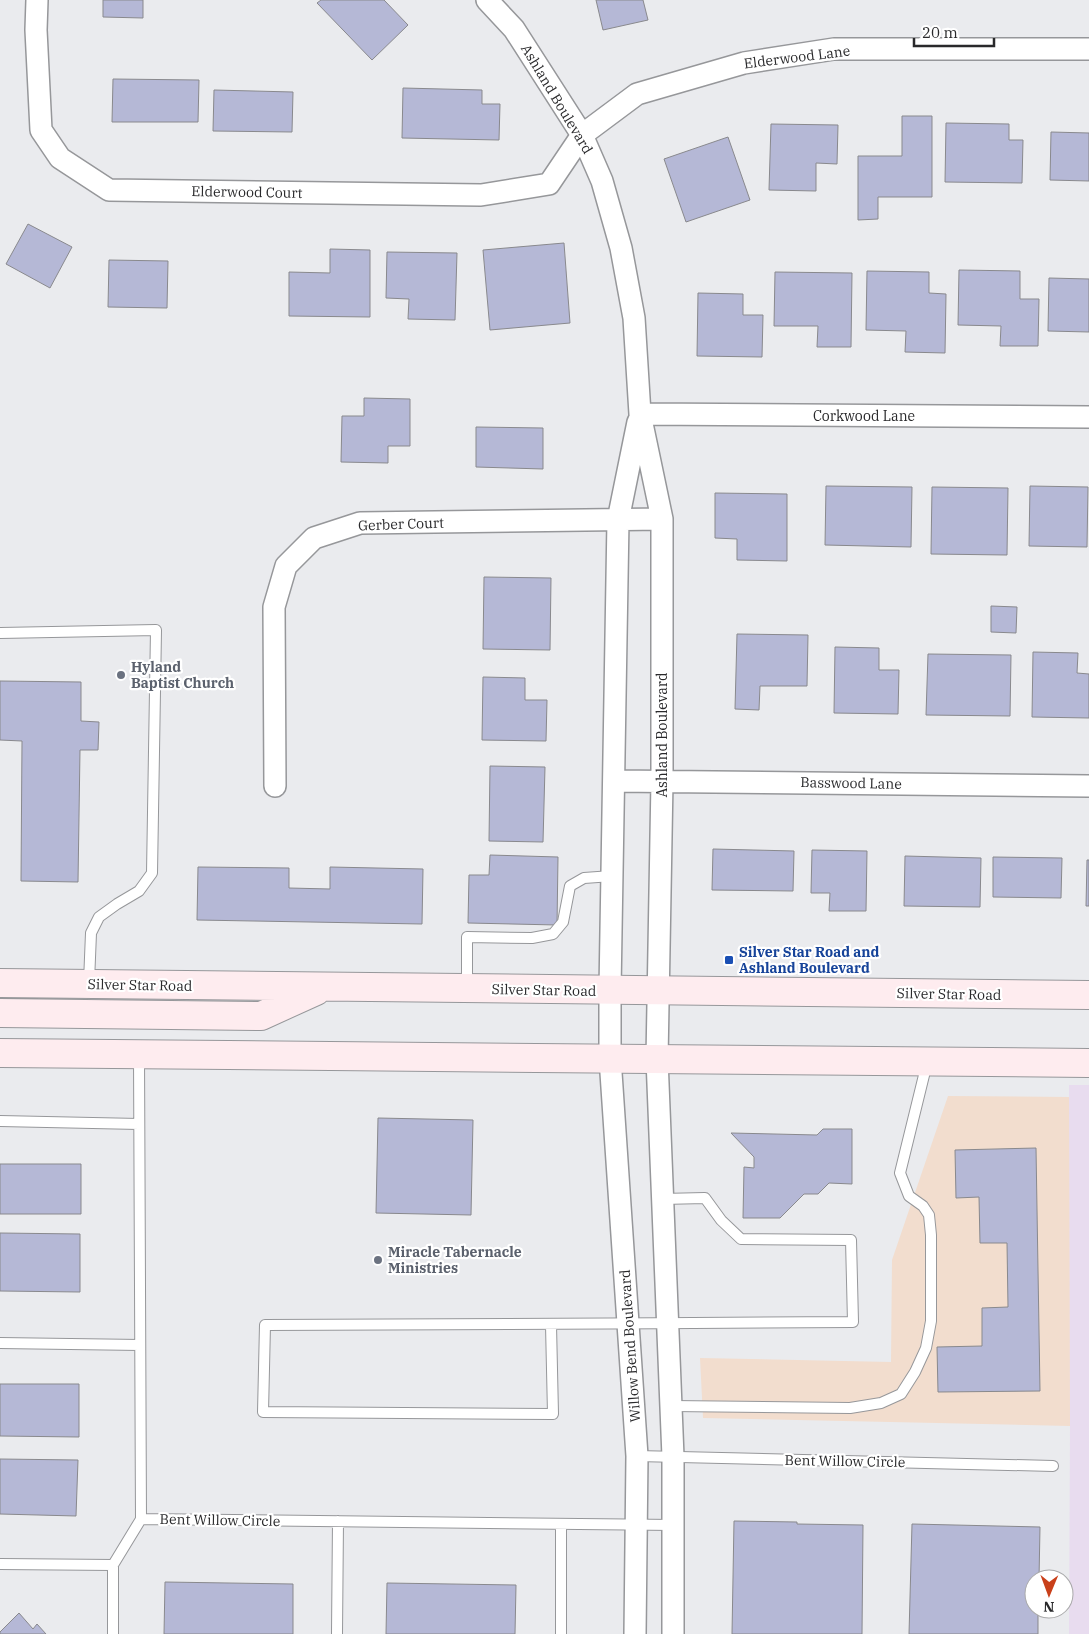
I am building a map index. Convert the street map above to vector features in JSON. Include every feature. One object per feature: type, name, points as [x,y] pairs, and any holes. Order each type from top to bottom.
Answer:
[{"type":"main road","name":"Silver Star Road","points":[[0,984],[1089,995]]},
{"type":"main road","points":[[0,1013],[261,1016],[324,988]]},
{"type":"main road","points":[[0,1053],[1089,1063]]},
{"type":"street","name":"Elderwood Court","points":[[37,0],[36,30],[41,130],[60,158],[109,190],[482,195],[549,184],[582,135]]},
{"type":"street","name":"Ashland Boulevard","points":[[487,0],[514,29],[582,135],[602,181],[621,248],[634,318],[640,414],[662,519],[662,781],[657,1059]]},
{"type":"street","name":"Elderwood Lane","points":[[582,135],[637,94],[744,62],[834,50],[1089,49]]},
{"type":"street","name":"Ashland Boulevard","points":[[610,1058],[618,520],[640,414]]},
{"type":"street","name":"Corkwood Lane","points":[[640,414],[1089,417]]},
{"type":"street","name":"Gerber Court","points":[[275,786],[274,607],[286,566],[314,538],[360,523],[662,519]]},
{"type":"street","name":"Basswood Lane","points":[[614,781],[1089,786]]},
{"type":"street","name":"Willow Bend Boulevard","points":[[610,1058],[638,1456],[635,1634]]},
{"type":"street","points":[[657,1059],[673,1457],[673,1634]]},
{"type":"lane","points":[[0,633],[156,630],[152,873],[139,891],[99,917],[91,933],[88,984]]},
{"type":"lane","points":[[467,989],[466,937],[532,938],[553,934],[563,922],[570,886],[584,878],[612,876]]},
{"type":"lane","name":"Bent Willow Circle","points":[[139,1054],[141,1519],[674,1525]]},
{"type":"lane","points":[[671,1406],[850,1408],[881,1403],[901,1394],[915,1372],[926,1348],[931,1321],[930,1215],[923,1206],[909,1196],[900,1173],[927,1062]]},
{"type":"lane","points":[[0,1121],[139,1124]]},
{"type":"lane","points":[[551,1325],[553,1414],[263,1412],[264,1325],[551,1325],[628,1325],[853,1322],[851,1240],[741,1239],[721,1220],[706,1198],[662,1199]]},
{"type":"lane","points":[[0,1343],[140,1345]]},
{"type":"lane","name":"Bent Willow Circle","points":[[638,1456],[1053,1466]]},
{"type":"lane","points":[[113,1634],[113,1564],[141,1519]]},
{"type":"lane","points":[[337,1634],[338,1521]]},
{"type":"lane","points":[[561,1524],[561,1634]]},
{"type":"lane","points":[[0,1564],[113,1564]]},
{"type":"shaded area","points":[[1069,1085],[1089,1085],[1089,1634],[1069,1634],[1069,1619],[1074,1619],[1074,1569],[1069,1569]]},
{"type":"shaded area","points":[[948,1096],[1070,1097],[1070,1426],[703,1418],[700,1358],[891,1362],[892,1260]]},
{"type":"building","points":[[103,0],[143,0],[143,18],[103,17]]},
{"type":"building","points":[[321,0],[384,0],[408,25],[372,60],[317,3]]},
{"type":"building","points":[[596,0],[643,0],[648,20],[603,30]]},
{"type":"building","points":[[113,79],[199,80],[198,122],[112,122]]},
{"type":"building","points":[[403,88],[482,90],[482,104],[500,104],[499,140],[402,138]]},
{"type":"building","points":[[214,90],[293,92],[292,132],[213,131]]},
{"type":"building","points":[[902,116],[932,116],[932,197],[878,197],[878,219],[858,220],[858,156],[902,156]]},
{"type":"building","points":[[946,123],[1009,124],[1009,140],[1023,140],[1022,183],[945,182]]},
{"type":"building","points":[[771,124],[838,125],[837,164],[816,163],[816,191],[769,190]]},
{"type":"building","points":[[1051,132],[1089,133],[1089,181],[1050,180]]},
{"type":"building","points":[[728,137],[750,200],[686,222],[664,159]]},
{"type":"building","points":[[28,224],[72,247],[50,288],[6,264]]},
{"type":"building","points":[[564,243],[570,323],[490,330],[483,250]]},
{"type":"building","points":[[330,249],[370,250],[370,317],[289,316],[289,272],[330,273]]},
{"type":"building","points":[[387,252],[457,253],[455,320],[408,319],[409,299],[386,298]]},
{"type":"building","points":[[109,260],[168,261],[167,308],[108,307]]},
{"type":"building","points":[[959,270],[1020,271],[1020,299],[1039,299],[1038,346],[1000,346],[1001,326],[958,325]]},
{"type":"building","points":[[867,271],[929,272],[929,293],[946,294],[945,353],[905,352],[906,331],[866,330]]},
{"type":"building","points":[[775,272],[852,273],[851,347],[817,347],[818,326],[774,326]]},
{"type":"building","points":[[1049,278],[1089,279],[1089,332],[1048,331]]},
{"type":"building","points":[[698,293],[743,294],[743,315],[763,315],[762,357],[697,356]]},
{"type":"building","points":[[364,398],[410,399],[410,446],[388,446],[388,463],[341,462],[342,416],[364,416]]},
{"type":"building","points":[[476,427],[543,428],[543,469],[476,467]]},
{"type":"building","points":[[826,486],[912,487],[911,547],[825,545]]},
{"type":"building","points":[[1030,486],[1088,487],[1087,547],[1029,546]]},
{"type":"building","points":[[932,487],[1008,488],[1007,555],[931,554]]},
{"type":"building","points":[[715,493],[787,494],[787,561],[737,560],[737,539],[715,538]]},
{"type":"building","points":[[484,577],[551,578],[550,650],[483,649]]},
{"type":"building","points":[[991,606],[1017,607],[1016,633],[991,632]]},
{"type":"building","points":[[737,634],[808,635],[807,686],[760,686],[759,710],[735,709]]},
{"type":"building","points":[[835,647],[879,648],[879,670],[899,670],[898,714],[834,713]]},
{"type":"building","points":[[1033,652],[1078,653],[1077,673],[1089,674],[1089,718],[1032,717]]},
{"type":"building","points":[[928,654],[1011,655],[1010,716],[926,715]]},
{"type":"building","points":[[483,677],[525,678],[525,700],[547,700],[546,741],[482,740]]},
{"type":"building","points":[[0,681],[81,682],[81,721],[99,722],[98,750],[80,750],[78,882],[21,881],[22,741],[0,740]]},
{"type":"building","points":[[490,766],[545,767],[543,842],[489,841]]},
{"type":"building","points":[[713,849],[794,851],[793,891],[712,890]]},
{"type":"building","points":[[812,850],[867,851],[866,911],[829,911],[830,893],[811,893]]},
{"type":"building","points":[[490,855],[558,857],[557,925],[468,923],[469,875],[489,875]]},
{"type":"building","points":[[905,856],[981,858],[980,907],[904,906]]},
{"type":"building","points":[[993,857],[1062,858],[1061,898],[993,897]]},
{"type":"building","points":[[1087,860],[1089,860],[1089,906],[1086,906]]},
{"type":"building","points":[[198,867],[289,868],[289,888],[330,889],[330,867],[423,869],[422,924],[197,920]]},
{"type":"building","points":[[378,1118],[473,1120],[471,1215],[376,1213]]},
{"type":"building","points":[[823,1129],[852,1129],[852,1184],[829,1183],[818,1194],[804,1194],[780,1218],[743,1218],[744,1167],[754,1168],[754,1157],[731,1133],[817,1135]]},
{"type":"building","points":[[1036,1148],[1040,1391],[938,1392],[937,1347],[982,1346],[982,1308],[1008,1307],[1007,1243],[980,1243],[979,1197],[956,1198],[955,1150]]},
{"type":"building","points":[[0,1164],[81,1164],[81,1214],[0,1214]]},
{"type":"building","points":[[0,1233],[80,1234],[80,1292],[0,1291]]},
{"type":"building","points":[[0,1384],[79,1384],[79,1437],[0,1436]]},
{"type":"building","points":[[0,1459],[78,1460],[76,1516],[0,1514]]},
{"type":"building","points":[[734,1521],[863,1525],[862,1634],[732,1634]]},
{"type":"building","points":[[912,1524],[1040,1527],[1039,1569],[1024,1569],[1024,1619],[1038,1619],[1038,1634],[909,1634]]},
{"type":"building","points":[[165,1582],[293,1584],[293,1634],[164,1634]]},
{"type":"building","points":[[387,1583],[516,1585],[515,1634],[386,1634]]},
{"type":"building","points":[[19,1613],[33,1629],[37,1624],[46,1634],[0,1634]]},
{"type":"place","name":"Hyland Baptist Church","points":[[121,675]]},
{"type":"place","name":"Silver Star Road and Ashland Boulevard","points":[[729,960]]},
{"type":"place","name":"Miracle Tabernacle Ministries","points":[[378,1260]]}]
